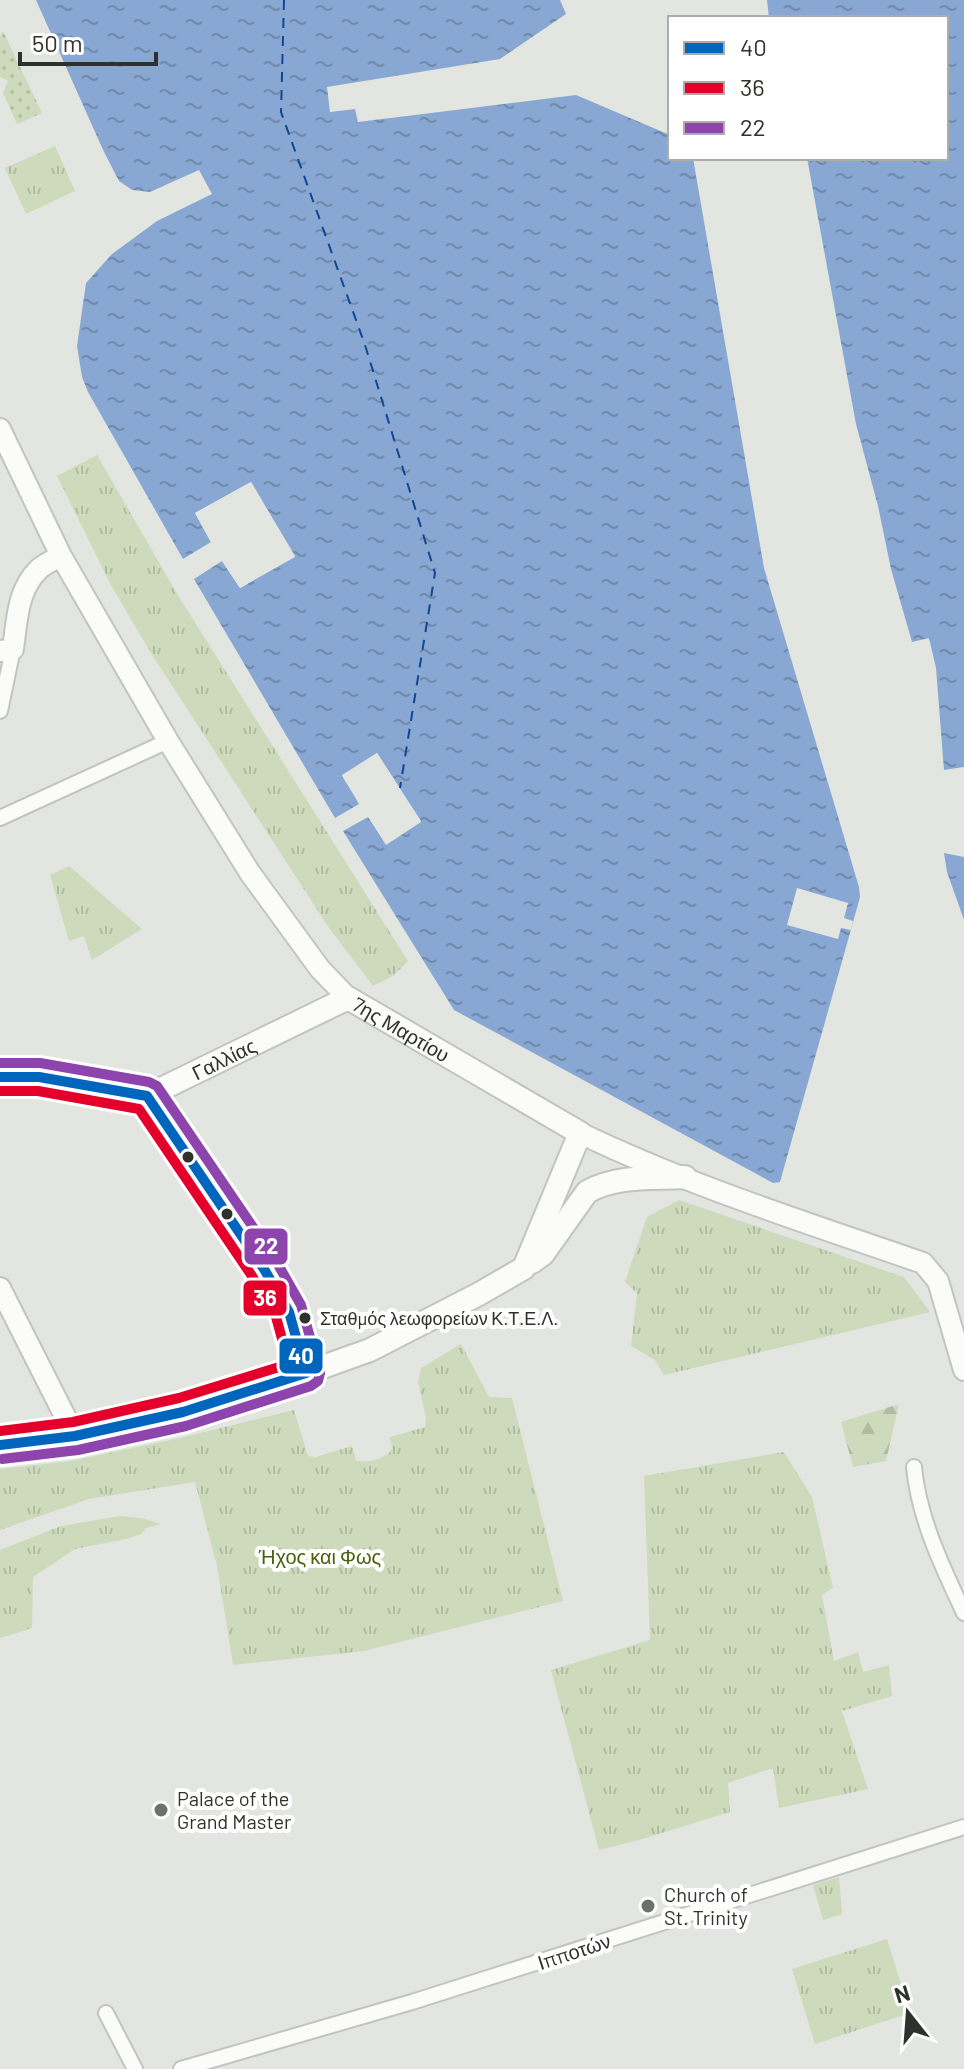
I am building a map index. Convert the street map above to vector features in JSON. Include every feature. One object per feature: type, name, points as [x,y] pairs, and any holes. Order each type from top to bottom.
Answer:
[{"type":"main road","name":"7ης Μαρτίου","points":[[0,429],[61,556],[168,741],[250,873],[320,969],[348,998],[580,1133],[784,1215],[923,1263],[938,1281],[964,1370]]},
{"type":"main road","points":[[6,650],[26,586],[40,568],[61,556]]},
{"type":"main road","name":"Γαλλίας","points":[[147,1096],[348,998]]},
{"type":"main road","points":[[0,1077],[39,1077],[147,1096],[264,1269],[289,1312],[306,1373]]},
{"type":"main road","points":[[524,1268],[580,1133]]},
{"type":"main road","points":[[0,1445],[75,1436],[183,1412],[370,1350],[524,1268],[543,1254],[587,1192],[597,1186],[618,1181],[685,1177]]},
{"type":"main road","points":[[0,1288],[75,1436]]},
{"type":"street","points":[[0,711],[6,650]]},
{"type":"street","points":[[0,818],[168,741]]},
{"type":"street","points":[[914,1467],[919,1506],[964,1613]]},
{"type":"street","name":"Ιπποτών","points":[[181,2069],[412,2002],[964,1827]]},
{"type":"street","points":[[106,2013],[135,2069]]},
{"type":"green space","points":[[3,31],[42,113],[17,124],[3,93],[8,81],[0,77],[0,36]]},
{"type":"green space","points":[[55,146],[75,191],[26,214],[5,168]]},
{"type":"green space","points":[[97,455],[179,597],[408,961],[393,976],[373,986],[329,928],[151,653],[112,587],[57,476]]},
{"type":"green space","points":[[69,866],[142,929],[92,960],[84,936],[69,941],[50,875]]},
{"type":"green space","points":[[679,1200],[904,1277],[930,1312],[664,1375],[655,1360],[631,1346],[637,1293],[625,1282],[647,1217]]},
{"type":"green space","name":"Ήχος και Φως","points":[[461,1344],[489,1397],[512,1398],[563,1601],[364,1651],[233,1665],[217,1566],[195,1482],[89,1499],[0,1530],[0,1469],[71,1461],[294,1410],[308,1456],[316,1457],[352,1446],[356,1460],[381,1458],[392,1449],[390,1437],[425,1427],[418,1382],[421,1368]]},
{"type":"green space","points":[[899,1404],[886,1461],[853,1467],[841,1422]]},
{"type":"green space","points":[[784,1452],[812,1497],[833,1588],[822,1595],[834,1661],[858,1652],[863,1672],[889,1665],[892,1696],[842,1711],[868,1789],[779,1808],[773,1768],[728,1783],[730,1812],[599,1850],[551,1670],[650,1640],[644,1476]]},
{"type":"green space","points":[[120,1516],[161,1524],[126,1539],[75,1549],[33,1577],[32,1628],[0,1638],[0,1550],[61,1526]]},
{"type":"green space","points":[[839,1877],[842,1914],[823,1920],[813,1885]]},
{"type":"green space","points":[[887,1939],[910,2013],[815,2044],[792,1969]]},
{"type":"water","points":[[36,0],[560,0],[566,14],[500,59],[327,87],[330,112],[355,109],[358,122],[576,95],[668,134],[668,160],[693,160],[764,568],[860,897],[780,1182],[773,1183],[454,1010],[343,831],[368,817],[386,844],[421,821],[377,753],[342,775],[359,804],[335,818],[194,579],[222,561],[240,588],[295,556],[251,482],[195,513],[211,542],[183,559],[88,392],[77,346],[86,283],[112,254],[157,221],[212,194],[199,170],[150,192],[132,190],[119,181]]},
{"type":"water","points":[[767,0],[964,0],[964,767],[944,770],[936,668],[929,638],[912,642],[891,569],[856,424],[807,160],[948,160],[948,16],[769,16]]},
{"type":"water","points":[[944,853],[964,857],[964,920],[947,872]]},
{"type":"pier","points":[[251,482],[295,557],[240,588],[220,558],[225,559],[241,583],[290,555],[249,487],[200,514],[215,541],[213,546],[195,513]]},
{"type":"pier","points":[[377,753],[421,822],[386,845],[366,813],[371,814],[387,839],[416,821],[376,758],[347,777],[363,802],[362,807],[342,776]]},
{"type":"pier","points":[[797,888],[848,903],[844,918],[853,921],[851,930],[841,928],[838,939],[787,925]]},
{"type":"ferry route","points":[[284,0],[281,112],[365,345],[435,573],[400,788]]},
{"type":"transit line","name":"22","points":[[0,1063],[40,1063],[157,1086],[276,1261],[301,1305],[320,1373],[318,1381],[311,1386],[186,1426],[78,1450],[2,1459]]},
{"type":"transit line","name":"40","points":[[0,1077],[39,1077],[147,1096],[264,1269],[289,1312],[306,1373],[183,1412],[75,1436],[0,1445]]},
{"type":"transit line","name":"36","points":[[0,1091],[38,1091],[139,1109],[252,1276],[276,1317],[289,1364],[179,1398],[73,1422],[0,1431]]},
{"type":"place","name":"Σταθμός λεωφορείων Κ.Τ.Ε.Λ.","points":[[305,1318]]},
{"type":"place","name":"Palace of the Grand Master","points":[[161,1810]]},
{"type":"place","name":"Church of St. Trinity","points":[[648,1906]]}]
